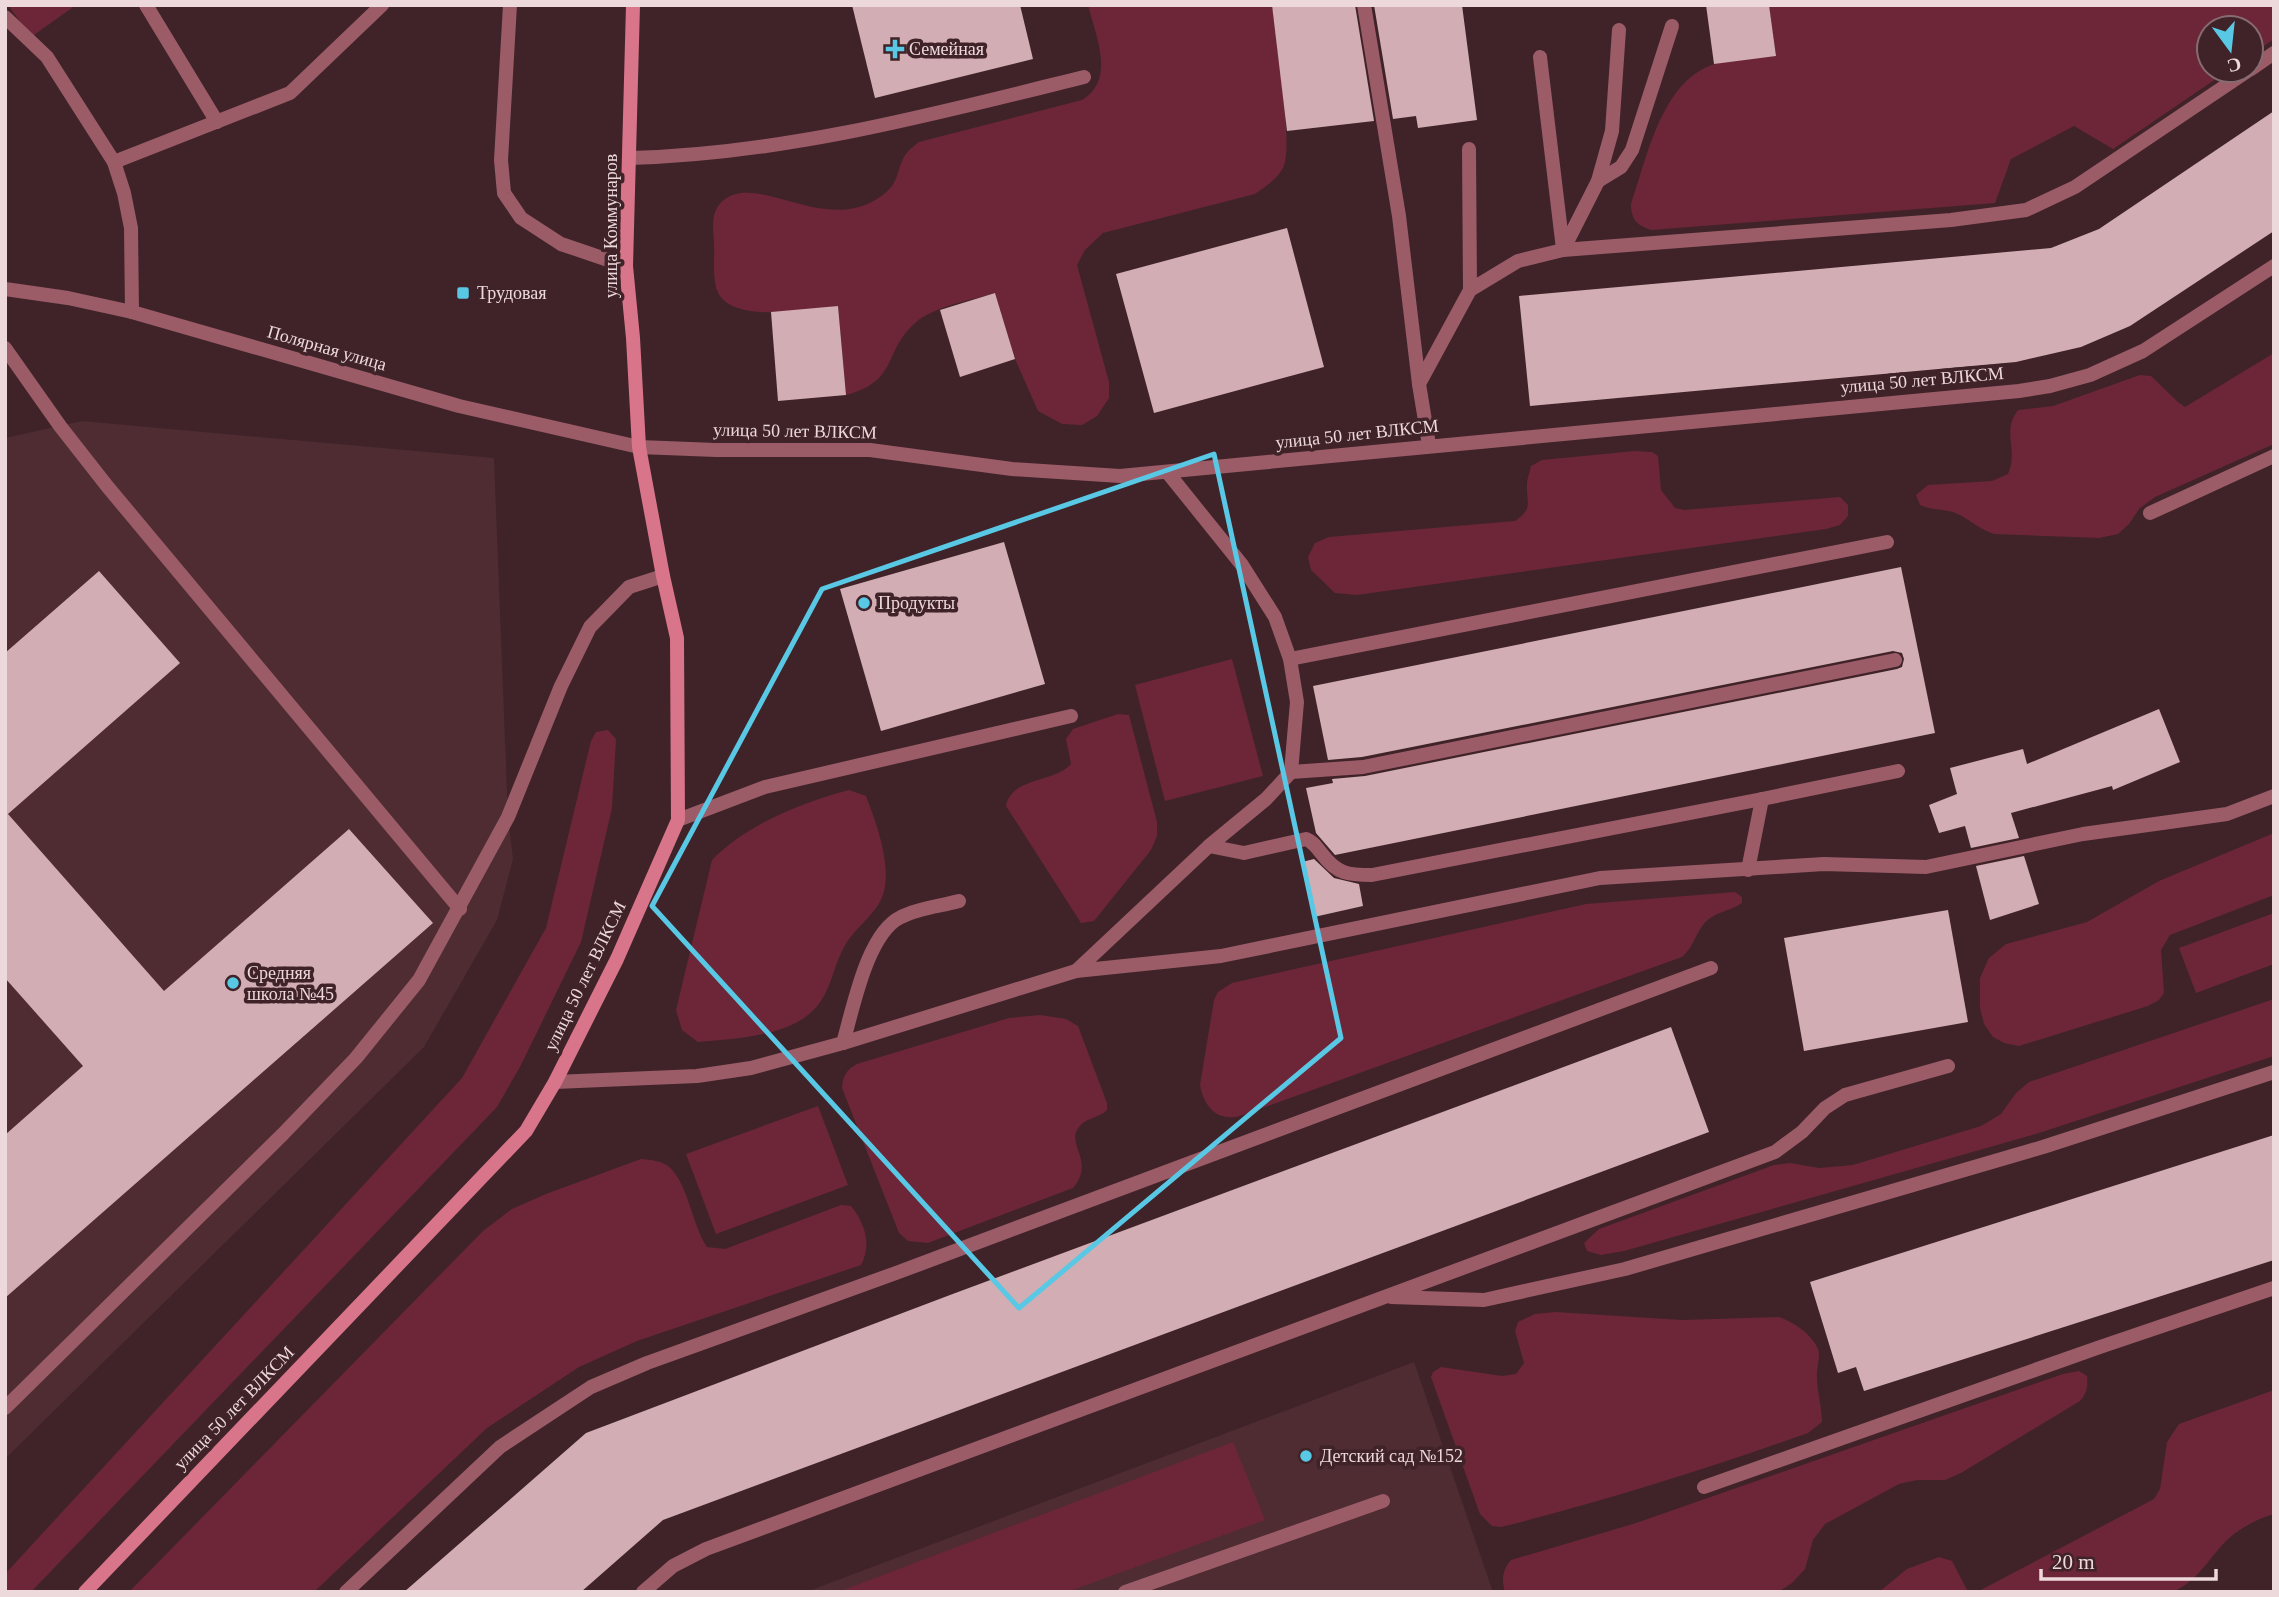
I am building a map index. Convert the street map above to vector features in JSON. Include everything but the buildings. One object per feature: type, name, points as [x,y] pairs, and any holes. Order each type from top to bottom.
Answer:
[{"type":"main road","name":"улица Коммунаров","points":[[633,5],[626,266],[639,447]]},
{"type":"main road","name":"улица 50 лет ВЛКСМ","points":[[85,1592],[526,1131],[555,1082],[617,959],[678,820],[677,638],[639,447]]},
{"type":"street","points":[[146,5],[217,122]]},
{"type":"street","points":[[114,162],[290,93],[382,5]]},
{"type":"street","points":[[510,5],[501,160],[505,193],[521,218],[561,244],[626,266]]},
{"type":"street","points":[[1364,5],[1399,216],[1429,445]]},
{"type":"street","points":[[5,17],[47,57],[114,162],[131,228],[132,312]]},
{"type":"street","points":[[1598,181],[1621,166],[1632,149],[1672,26]]},
{"type":"street","points":[[1563,250],[1598,181],[1612,131],[1619,30]]},
{"type":"street","points":[[1540,57],[1563,250]]},
{"type":"street","points":[[630,158],[691,156],[859,131],[1084,77]]},
{"type":"street","points":[[1470,290],[1518,261],[1563,250],[1951,220],[2026,210],[2076,187],[2228,84]]},
{"type":"street","points":[[1419,384],[1470,290],[1469,149]]},
{"type":"street","name":"улица 50 лет ВЛКСМ","points":[[639,447],[870,450],[1012,469],[1120,476],[2050,386],[2090,375],[2143,352],[2274,266]]},
{"type":"street","name":"Полярная улица","points":[[5,289],[68,298],[132,312],[459,407],[639,447]]},
{"type":"street","points":[[5,348],[60,426],[107,486],[460,909]]},
{"type":"street","points":[[2150,513],[2274,456]]},
{"type":"street","points":[[1076,971],[1209,846],[1266,799],[1291,772],[1297,702],[1290,659],[1276,617],[1242,565],[1168,473]]},
{"type":"street","points":[[1290,659],[1887,542]]},
{"type":"street","points":[[5,1408],[283,1134],[356,1058],[419,980],[508,817],[561,686],[590,627],[629,587],[663,576]]},
{"type":"street","points":[[1291,772],[1363,767],[1895,660]]},
{"type":"street","points":[[678,820],[765,787],[1071,716]]},
{"type":"street","points":[[1209,846],[1244,853],[1306,839],[1315,843],[1334,867],[1349,875],[1372,875],[1898,771]]},
{"type":"street","points":[[555,1082],[697,1076],[751,1068],[843,1043],[1076,971],[1221,956],[1600,878],[1824,864],[1926,867],[2083,834],[2227,814],[2274,796]]},
{"type":"street","points":[[1748,870],[1762,799]]},
{"type":"street","points":[[843,1043],[867,959],[888,927],[901,917],[960,901]]},
{"type":"street","points":[[346,1592],[500,1447],[592,1387],[647,1363],[896,1273],[1712,968]]},
{"type":"street","points":[[643,1592],[673,1566],[706,1549],[1775,1152],[1802,1132],[1825,1108],[1845,1095],[1948,1066]]},
{"type":"street","points":[[1383,1296],[1484,1300],[1614,1272],[2030,1151],[2274,1072]]},
{"type":"street","points":[[1704,1487],[2075,1355],[2274,1288]]},
{"type":"street","points":[[1125,1592],[1382,1501]]},
{"type":"highlighted area","points":[[1214,454],[1341,1038],[1019,1308],[652,906],[822,589]]},
{"type":"shaded area","points":[[8,5],[76,5],[31,37]]},
{"type":"shaded area","points":[[1088,5],[1272,5],[1286,138],[1283,168],[1255,194],[1103,233],[1085,250],[1077,265],[1109,382],[1109,398],[1097,416],[1082,425],[1062,424],[1038,411],[1015,359],[995,293],[964,301],[921,318],[904,335],[883,374],[863,389],[846,395],[838,306],[758,312],[729,304],[720,296],[714,278],[713,225],[717,208],[725,199],[740,193],[757,193],[816,208],[838,210],[859,207],[880,197],[891,187],[905,155],[919,142],[1082,100],[1092,91],[1101,69],[1099,44]]},
{"type":"shaded area","points":[[1769,5],[2274,5],[2274,39],[2265,45],[2265,14],[2195,14],[2195,84],[2208,84],[2113,149],[2074,126],[2011,159],[1995,203],[1651,230],[1642,226],[1634,218],[1631,204],[1658,124],[1680,88],[1695,74],[1712,65],[1776,56]]},
{"type":"shaded area","points":[[2274,353],[2274,444],[2155,497],[2139,509],[2118,534],[2099,538],[1994,534],[1958,514],[1920,505],[1916,495],[1928,485],[1992,481],[2008,474],[2012,457],[2011,426],[2018,410],[2053,406],[2140,375],[2151,376],[2185,407]]},
{"type":"shaded area","name":"Средняя школа №45","points":[[82,421],[494,458],[508,817],[513,859],[497,920],[424,1047],[5,1459],[5,438]]},
{"type":"shaded area","points":[[1635,451],[1652,452],[1658,456],[1661,490],[1675,508],[1684,510],[1840,497],[1848,505],[1848,516],[1840,525],[1826,529],[1357,595],[1335,593],[1311,570],[1308,557],[1315,543],[1329,537],[1515,521],[1527,509],[1527,482],[1531,466],[1542,460]]},
{"type":"shaded area","points":[[1232,659],[1263,776],[1165,801],[1135,685]]},
{"type":"shaded area","points":[[1118,714],[1129,715],[1157,822],[1157,836],[1151,850],[1094,921],[1081,923],[1006,806],[1016,790],[1064,770],[1071,764],[1066,739],[1073,729]]},
{"type":"shaded area","points":[[608,730],[616,739],[612,808],[581,942],[521,1065],[497,1107],[31,1592],[5,1592],[5,1574],[462,1078],[546,928],[591,741],[596,732]]},
{"type":"shaded area","points":[[849,790],[866,796],[883,851],[886,880],[878,905],[843,949],[821,1001],[811,1013],[782,1029],[748,1037],[698,1042],[682,1030],[676,1010],[712,860],[758,825],[812,801]]},
{"type":"shaded area","points":[[2274,833],[2274,895],[2170,935],[2161,950],[2164,993],[2159,1000],[2148,1006],[2019,1046],[1993,1037],[1984,1024],[1980,1008],[1980,978],[1989,958],[2006,944],[2087,922],[2159,881]]},
{"type":"shaded area","points":[[1735,892],[1742,897],[1742,903],[1707,920],[1682,957],[1240,1116],[1224,1117],[1212,1111],[1202,1093],[1200,1085],[1214,1000],[1218,992],[1232,983],[1586,904]]},
{"type":"shaded area","points":[[2274,913],[2274,964],[2196,993],[2179,948]]},
{"type":"shaded area","points":[[2274,999],[2274,1056],[2039,1133],[1624,1251],[1601,1255],[1587,1251],[1584,1243],[1599,1229],[1774,1165],[1790,1163],[1819,1168],[1853,1165],[1981,1126],[2001,1114],[2016,1093],[2029,1082]]},
{"type":"shaded area","points":[[1040,1015],[1066,1019],[1078,1026],[1107,1103],[1107,1110],[1082,1124],[1076,1133],[1075,1140],[1082,1169],[1079,1178],[1073,1188],[928,1243],[908,1241],[899,1233],[842,1088],[846,1074],[857,1064],[1009,1018]]},
{"type":"shaded area","points":[[818,1106],[848,1185],[716,1234],[686,1154]]},
{"type":"shaded area","points":[[641,1159],[662,1163],[675,1173],[707,1247],[725,1249],[841,1205],[851,1206],[865,1234],[866,1250],[861,1265],[637,1341],[579,1367],[487,1428],[314,1592],[129,1592],[483,1231],[512,1209]]},
{"type":"shaded area","points":[[1556,1312],[1682,1320],[1784,1319],[1807,1334],[1818,1349],[1817,1383],[1822,1422],[1808,1433],[1694,1472],[1540,1517],[1501,1527],[1492,1526],[1480,1514],[1431,1377],[1433,1372],[1441,1367],[1502,1376],[1516,1374],[1524,1363],[1515,1331],[1518,1322],[1535,1314]]},
{"type":"shaded area","name":"Детский сад №152","points":[[1414,1362],[1493,1592],[806,1592]]},
{"type":"shaded area","points":[[2079,1371],[2087,1376],[2086,1392],[2080,1401],[1961,1473],[1945,1480],[1917,1480],[1899,1484],[1825,1524],[1813,1540],[1805,1569],[1792,1583],[1778,1592],[1505,1592],[1504,1574],[1511,1560],[1636,1523],[2063,1374]]},
{"type":"shaded area","points":[[2274,1390],[2274,1514],[2253,1522],[2234,1534],[2192,1580],[2173,1592],[1977,1592],[2154,1499],[2160,1489],[2167,1442],[2179,1424]]},
{"type":"shaded area","points":[[1233,1442],[1265,1520],[1067,1592],[838,1592]]},
{"type":"shaded area","points":[[1939,1557],[1952,1561],[1970,1592],[1879,1592],[1907,1569]]},
{"type":"place","name":"Семейная","points":[[895,49]]},
{"type":"place","name":"Трудовая","points":[[463,293]]},
{"type":"place","name":"Продукты","points":[[864,603]]},
{"type":"place","name":"Средняя школа №45","points":[[233,983]]},
{"type":"place","name":"Детский сад №152","points":[[1306,1456]]}]
